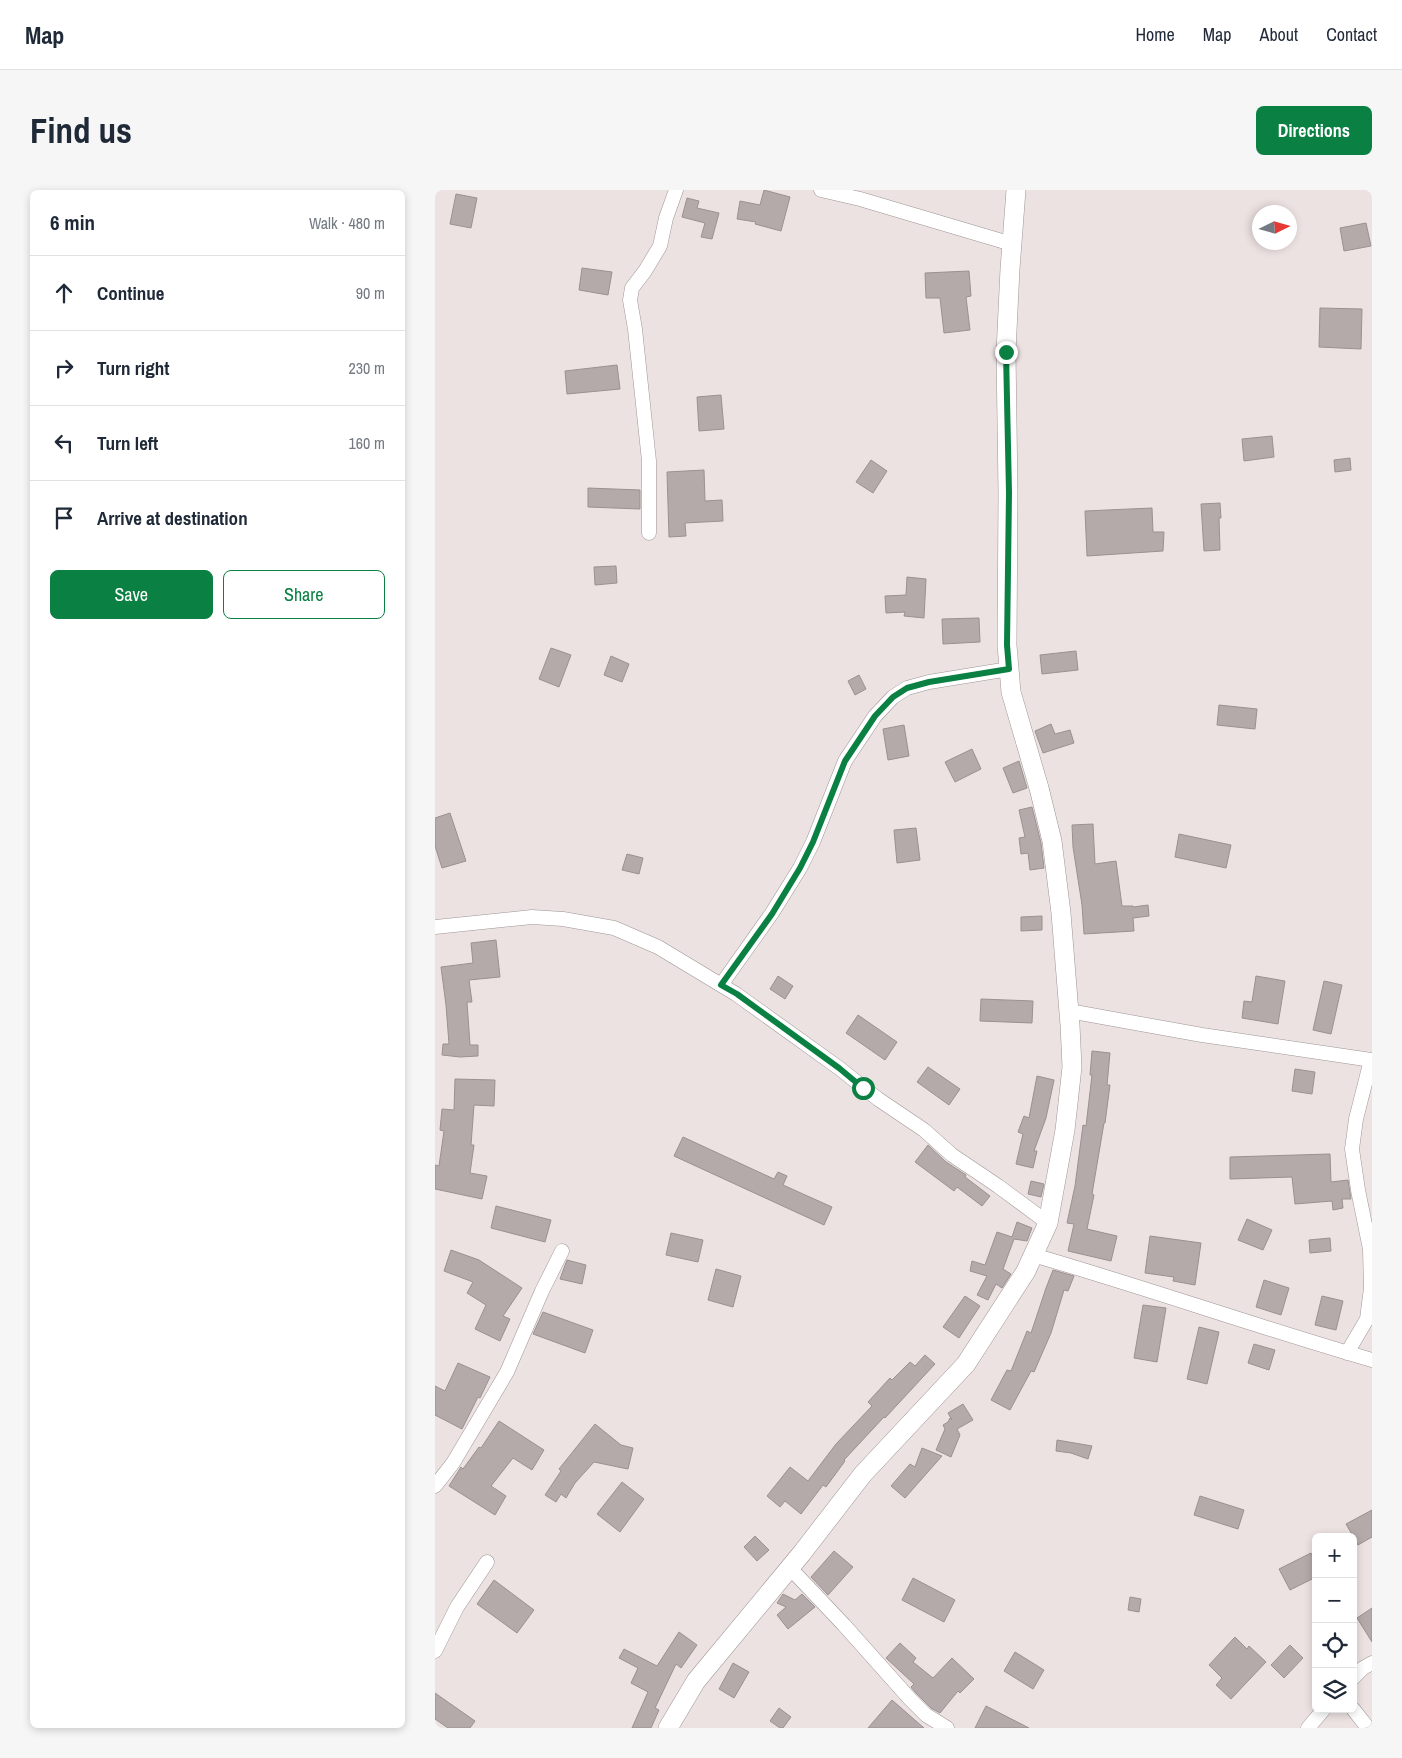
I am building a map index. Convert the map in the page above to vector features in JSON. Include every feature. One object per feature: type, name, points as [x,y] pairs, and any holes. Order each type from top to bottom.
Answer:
[{"type":"street","points":[[649,533],[649,461],[630,300],[632,288],[660,246],[676,190]]},
{"type":"street","points":[[821,190],[860,199],[1012,244]]},
{"type":"street","points":[[668,1728],[697,1681],[790,1568],[863,1474],[966,1364],[1026,1271],[1048,1223],[1065,1130],[1072,1067],[1061,913],[1052,841],[1039,788],[1011,692],[1007,645],[1009,493],[1006,352],[1016,190]]},
{"type":"street","points":[[721,985],[772,914],[800,868],[813,842],[845,761],[875,716],[893,697],[907,688],[929,682],[1009,669]]},
{"type":"street","points":[[435,926],[532,917],[563,919],[615,928],[658,947],[737,994],[839,1068],[878,1099],[924,1130],[952,1155],[999,1186],[1048,1223]]},
{"type":"street","points":[[1069,1011],[1202,1036],[1372,1060],[1356,1119],[1353,1148],[1358,1190],[1370,1249],[1371,1288],[1367,1319],[1347,1353]]},
{"type":"street","points":[[435,1486],[457,1456],[507,1372],[542,1291],[562,1251]]},
{"type":"street","points":[[1033,1255],[1123,1281],[1289,1336],[1372,1360]]},
{"type":"street","points":[[435,1651],[457,1606],[487,1562]]},
{"type":"street","points":[[790,1568],[910,1699],[926,1714],[947,1728]]},
{"type":"street","points":[[1357,1674],[1372,1663]]},
{"type":"street","points":[[1308,1728],[1321,1713]]},
{"type":"street","points":[[1356,1713],[1368,1728]]},
{"type":"building","points":[[764,190],[790,197],[781,231],[755,224],[756,222],[737,219],[740,201],[760,205]]},
{"type":"building","points":[[456,194],[477,198],[471,228],[450,224]]},
{"type":"building","points":[[687,198],[699,201],[697,208],[719,213],[712,239],[701,237],[705,223],[682,217]]},
{"type":"building","points":[[1366,223],[1371,246],[1344,251],[1340,228]]},
{"type":"building","points":[[582,268],[612,272],[608,295],[579,290]]},
{"type":"building","points":[[969,271],[971,296],[966,297],[970,330],[944,333],[940,298],[926,298],[925,273]]},
{"type":"building","points":[[1320,308],[1362,309],[1361,349],[1319,347]]},
{"type":"building","points":[[617,365],[620,389],[567,394],[565,371]]},
{"type":"building","points":[[721,395],[724,429],[699,431],[697,397]]},
{"type":"building","points":[[1272,436],[1274,457],[1244,461],[1242,439]]},
{"type":"building","points":[[1350,458],[1351,470],[1335,472],[1334,460]]},
{"type":"building","points":[[871,460],[887,471],[873,493],[856,482]]},
{"type":"building","points":[[704,470],[705,501],[722,500],[723,521],[685,523],[686,536],[669,537],[667,472]]},
{"type":"building","points":[[588,488],[640,490],[640,509],[588,507]]},
{"type":"building","points":[[1220,503],[1220,550],[1204,551],[1201,504]]},
{"type":"building","points":[[1152,508],[1153,532],[1164,532],[1163,551],[1087,556],[1085,511]]},
{"type":"building","points":[[616,566],[617,583],[595,585],[594,567]]},
{"type":"building","points":[[907,577],[926,579],[924,618],[904,616],[905,612],[886,613],[885,596],[906,595]]},
{"type":"building","points":[[979,618],[980,642],[943,644],[942,619]]},
{"type":"building","points":[[551,648],[571,655],[559,687],[539,679]]},
{"type":"building","points":[[1076,651],[1078,670],[1042,674],[1040,655]]},
{"type":"building","points":[[611,656],[629,664],[622,682],[604,675]]},
{"type":"building","points":[[859,675],[866,689],[855,695],[848,681]]},
{"type":"building","points":[[1219,705],[1257,709],[1255,729],[1217,725]]},
{"type":"building","points":[[1051,724],[1055,734],[1070,730],[1074,743],[1043,753],[1035,731]]},
{"type":"building","points":[[904,725],[909,756],[888,760],[883,729]]},
{"type":"building","points":[[972,749],[981,769],[955,782],[945,762]]},
{"type":"building","points":[[1019,761],[1027,788],[1013,793],[1003,768]]},
{"type":"building","points":[[1032,807],[1041,843],[1044,868],[1030,870],[1028,853],[1021,854],[1019,838],[1025,837],[1019,810]]},
{"type":"building","points":[[450,813],[466,861],[442,868],[435,846],[435,818]]},
{"type":"building","points":[[1093,824],[1095,864],[1116,861],[1122,906],[1148,905],[1149,916],[1133,918],[1134,931],[1084,934],[1072,825]]},
{"type":"building","points":[[916,828],[920,860],[897,863],[894,830]]},
{"type":"building","points":[[1179,834],[1231,845],[1226,868],[1175,857]]},
{"type":"building","points":[[627,854],[643,858],[639,874],[622,870]]},
{"type":"building","points":[[1042,916],[1042,930],[1021,931],[1021,917]]},
{"type":"building","points":[[496,940],[500,977],[469,980],[472,1002],[467,1002],[470,1045],[478,1045],[478,1056],[442,1055],[443,1044],[449,1044],[441,967],[473,963],[471,943]]},
{"type":"building","points":[[778,976],[793,986],[785,999],[770,989]]},
{"type":"building","points":[[1256,976],[1285,981],[1278,1024],[1242,1018],[1244,1001],[1252,1002]]},
{"type":"building","points":[[1324,981],[1342,985],[1331,1034],[1313,1030]]},
{"type":"building","points":[[981,999],[1033,1001],[1032,1023],[980,1021]]},
{"type":"building","points":[[858,1015],[897,1042],[885,1060],[846,1033]]},
{"type":"building","points":[[1092,1051],[1110,1053],[1107,1085],[1110,1085],[1092,1194],[1094,1195],[1087,1229],[1117,1236],[1111,1261],[1068,1251],[1074,1224],[1067,1223],[1075,1186],[1083,1125],[1086,1126],[1092,1075],[1090,1075]]},
{"type":"building","points":[[928,1067],[960,1089],[949,1105],[917,1082]]},
{"type":"building","points":[[1295,1069],[1315,1072],[1312,1094],[1292,1091]]},
{"type":"building","points":[[1037,1076],[1054,1080],[1046,1118],[1034,1151],[1037,1151],[1033,1168],[1016,1164],[1023,1134],[1018,1132],[1024,1116],[1029,1118]]},
{"type":"building","points":[[455,1079],[495,1080],[494,1106],[474,1105],[471,1145],[474,1145],[470,1173],[487,1176],[482,1199],[435,1189],[435,1165],[439,1166],[444,1131],[440,1130],[442,1109],[454,1110]]},
{"type":"building","points":[[683,1137],[774,1179],[778,1172],[787,1176],[783,1185],[832,1207],[824,1225],[674,1156]]},
{"type":"building","points":[[928,1145],[946,1162],[966,1175],[965,1177],[990,1196],[982,1206],[957,1187],[954,1191],[915,1162]]},
{"type":"building","points":[[1330,1154],[1331,1182],[1348,1180],[1351,1199],[1342,1199],[1343,1208],[1333,1210],[1332,1201],[1295,1204],[1292,1177],[1230,1179],[1230,1157]]},
{"type":"building","points":[[1031,1181],[1044,1184],[1041,1197],[1028,1194]]},
{"type":"building","points":[[496,1206],[551,1220],[545,1242],[491,1228]]},
{"type":"building","points":[[1247,1219],[1272,1230],[1263,1250],[1238,1240]]},
{"type":"building","points":[[1017,1222],[1032,1228],[1027,1241],[1014,1239],[1003,1269],[1011,1274],[1002,1288],[996,1284],[988,1300],[977,1295],[987,1276],[970,1271],[972,1261],[985,1265],[997,1232],[1012,1237]]},
{"type":"building","points":[[671,1233],[703,1240],[698,1262],[666,1255]]},
{"type":"building","points":[[1150,1236],[1201,1243],[1195,1285],[1173,1281],[1174,1277],[1145,1273]]},
{"type":"building","points":[[1330,1238],[1331,1251],[1310,1253],[1309,1240]]},
{"type":"building","points":[[451,1250],[479,1260],[522,1288],[503,1316],[510,1319],[500,1341],[475,1329],[486,1305],[467,1293],[473,1282],[444,1271]]},
{"type":"building","points":[[567,1260],[586,1265],[582,1284],[560,1279]]},
{"type":"building","points":[[716,1269],[741,1276],[733,1307],[708,1300]]},
{"type":"building","points":[[1053,1270],[1074,1276],[1068,1291],[1064,1290],[1051,1333],[1034,1372],[1031,1371],[1010,1410],[991,1400],[1007,1370],[1011,1371],[1027,1331],[1031,1333]]},
{"type":"building","points":[[1264,1280],[1289,1288],[1281,1315],[1256,1307]]},
{"type":"building","points":[[965,1296],[980,1306],[959,1338],[943,1327]]},
{"type":"building","points":[[1322,1296],[1343,1301],[1336,1330],[1315,1325]]},
{"type":"building","points":[[1143,1305],[1166,1308],[1157,1362],[1134,1358]]},
{"type":"building","points":[[543,1312],[593,1330],[585,1353],[533,1334]]},
{"type":"building","points":[[1199,1327],[1219,1332],[1207,1384],[1187,1379]]},
{"type":"building","points":[[1254,1344],[1275,1350],[1269,1370],[1248,1363]]},
{"type":"building","points":[[925,1355],[935,1364],[844,1460],[826,1487],[823,1485],[801,1514],[785,1501],[780,1507],[767,1496],[790,1467],[808,1481],[836,1444],[872,1406],[868,1402],[890,1378],[892,1380],[910,1362],[915,1366]]},
{"type":"building","points":[[458,1363],[490,1377],[462,1429],[435,1415],[435,1386],[445,1391]]},
{"type":"building","points":[[963,1404],[973,1420],[957,1429],[960,1435],[951,1457],[936,1450],[945,1429],[943,1425],[950,1418],[952,1420],[948,1413]]},
{"type":"building","points":[[499,1421],[544,1450],[532,1470],[513,1458],[491,1486],[506,1496],[495,1515],[449,1486],[461,1467],[463,1469],[479,1447],[481,1448]]},
{"type":"building","points":[[595,1424],[621,1445],[633,1448],[628,1469],[594,1462],[575,1483],[566,1498],[561,1494],[556,1502],[545,1495],[561,1471],[559,1469]]},
{"type":"building","points":[[1057,1440],[1092,1446],[1088,1459],[1071,1453],[1056,1451]]},
{"type":"building","points":[[922,1448],[942,1456],[905,1498],[891,1486],[910,1464],[915,1467]]},
{"type":"building","points":[[622,1482],[644,1499],[620,1532],[597,1514]]},
{"type":"building","points":[[1200,1496],[1244,1510],[1238,1529],[1194,1515]]},
{"type":"building","points":[[1372,1510],[1372,1537],[1358,1545],[1357,1533],[1351,1533],[1346,1524]]},
{"type":"building","points":[[755,1536],[769,1550],[757,1561],[744,1547]]},
{"type":"building","points":[[834,1551],[853,1567],[828,1595],[811,1577]]},
{"type":"building","points":[[1311,1553],[1312,1555],[1312,1579],[1290,1590],[1279,1569]]},
{"type":"building","points":[[913,1578],[955,1600],[944,1622],[902,1600]]},
{"type":"building","points":[[494,1580],[534,1610],[517,1633],[477,1604]]},
{"type":"building","points":[[783,1594],[795,1600],[802,1594],[815,1607],[788,1629],[777,1615],[786,1607],[777,1603]]},
{"type":"building","points":[[1130,1597],[1141,1599],[1139,1612],[1128,1610]]},
{"type":"building","points":[[1372,1608],[1372,1642],[1357,1618]]},
{"type":"building","points":[[679,1632],[697,1645],[681,1668],[676,1664],[655,1708],[659,1710],[651,1728],[632,1728],[648,1692],[631,1683],[638,1668],[619,1658],[624,1649],[657,1666]]},
{"type":"building","points":[[1235,1637],[1247,1649],[1249,1646],[1266,1662],[1231,1699],[1216,1685],[1222,1678],[1209,1665]]},
{"type":"building","points":[[900,1643],[916,1658],[913,1662],[933,1678],[952,1658],[974,1679],[960,1693],[958,1691],[940,1713],[931,1708],[916,1693],[911,1687],[914,1684],[886,1658]]},
{"type":"building","points":[[1290,1645],[1303,1658],[1284,1678],[1271,1665]]},
{"type":"building","points":[[1015,1652],[1044,1670],[1033,1689],[1004,1671]]},
{"type":"building","points":[[733,1663],[749,1672],[734,1698],[719,1689]]},
{"type":"building","points":[[435,1693],[475,1721],[470,1728],[448,1728],[435,1719]]},
{"type":"building","points":[[892,1700],[924,1728],[868,1728]]},
{"type":"building","points":[[986,1706],[1029,1728],[975,1728]]},
{"type":"building","points":[[779,1708],[791,1717],[783,1728],[770,1721]]},
{"type":"route","points":[[863,1088],[839,1068],[737,994],[721,985],[772,914],[800,868],[813,842],[845,761],[875,716],[893,697],[907,688],[929,682],[1009,669],[1007,645],[1009,493],[1006,352]]}]
